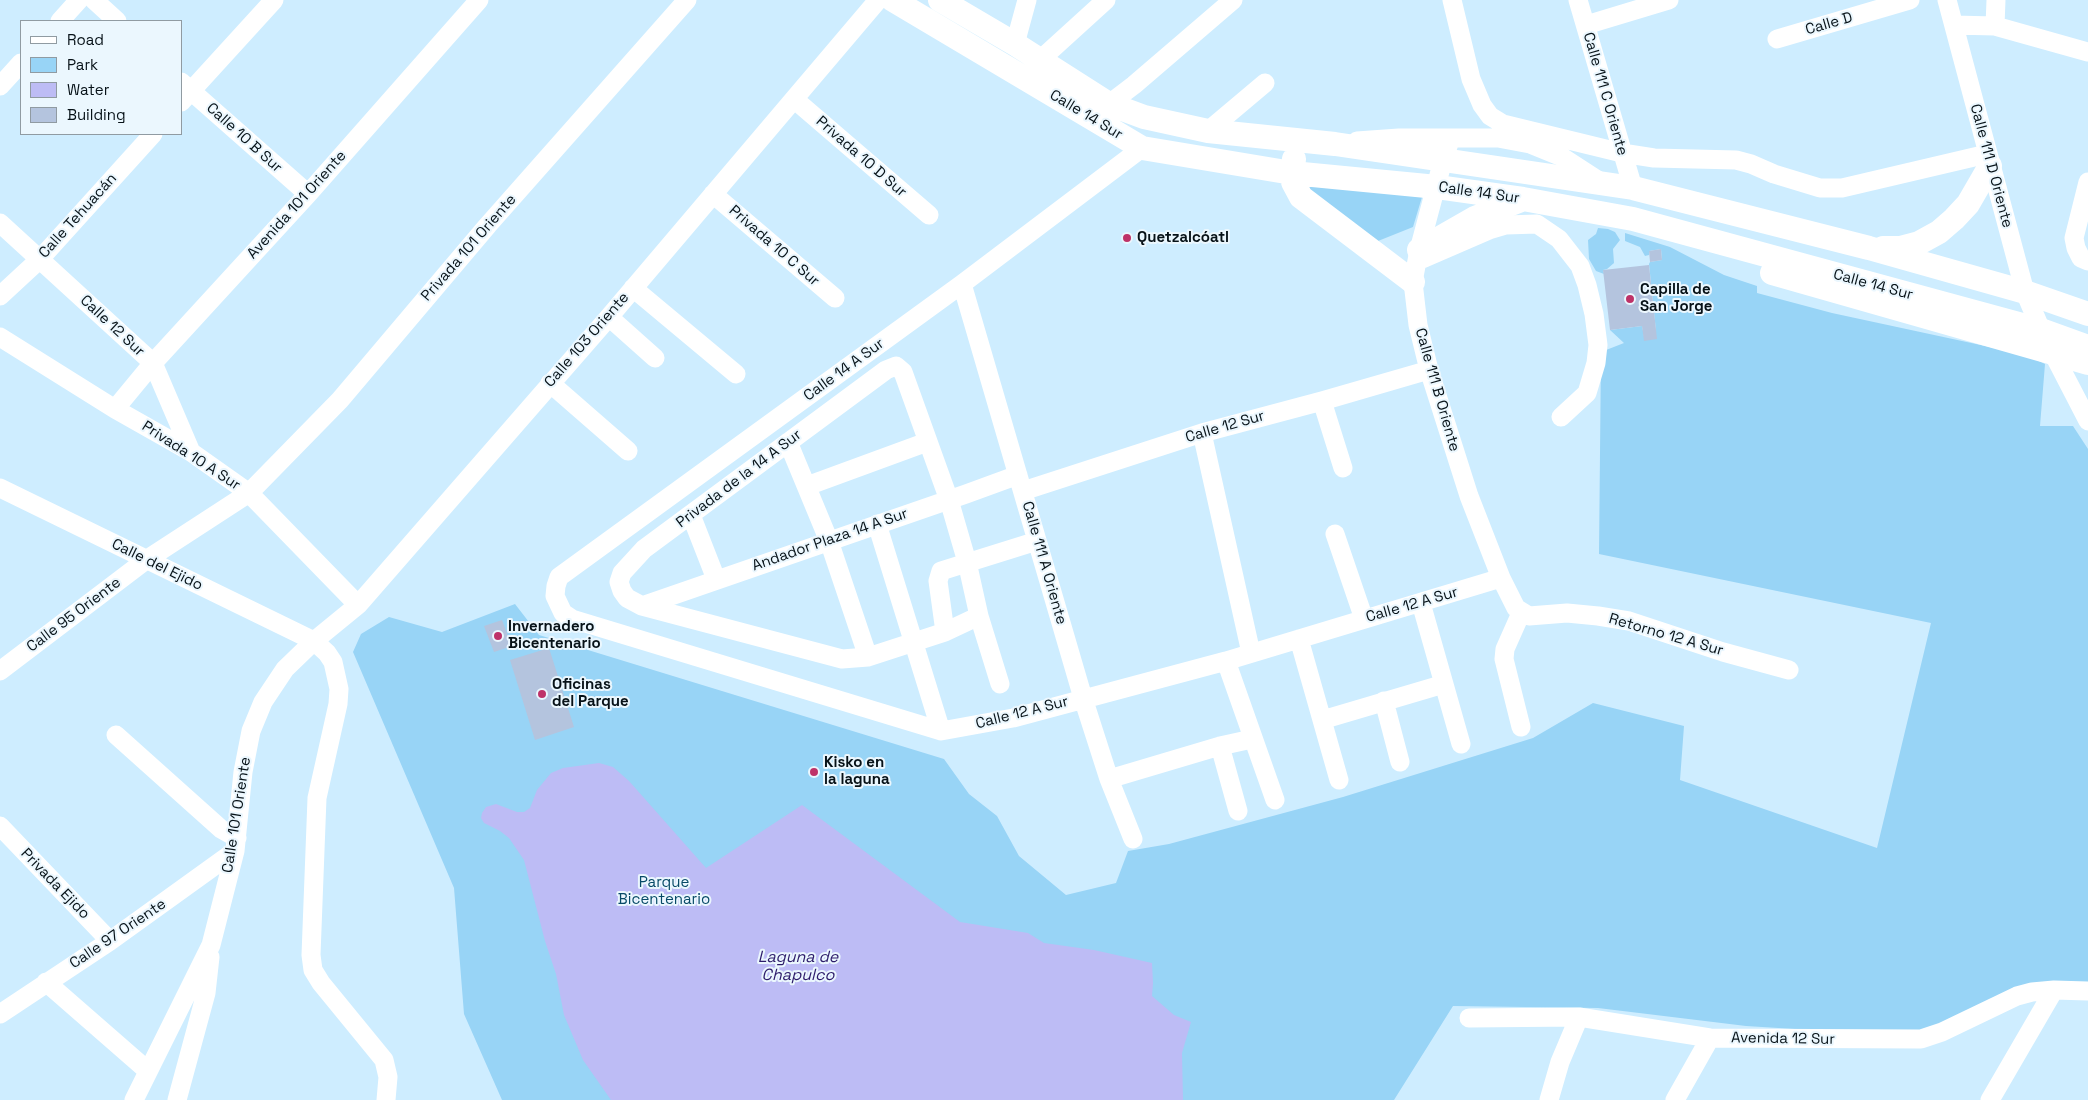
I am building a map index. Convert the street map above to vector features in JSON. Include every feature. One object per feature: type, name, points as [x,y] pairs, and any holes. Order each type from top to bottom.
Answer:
[{"type":"main road","name":"Calle 14 Sur","points":[[893,0],[1142,148],[1292,173],[1437,187],[1522,199],[1634,219],[2041,330],[2088,347]]},
{"type":"main road","name":"Calle 14 Sur","points":[[940,0],[1015,44],[1109,104],[1144,117],[1208,131],[1298,141],[1447,149],[1633,188],[1869,248],[2025,292],[2088,314]]},
{"type":"main road","points":[[1298,141],[1292,173],[1296,190],[1301,197],[1416,264],[1475,218],[1522,199]]},
{"type":"main road","points":[[1869,248],[1900,248],[1919,243],[1939,232],[1968,204],[1988,160]]},
{"type":"main road","points":[[1696,236],[1706,247],[1719,255],[1749,266],[2088,363]]},
{"type":"street","points":[[61,20],[79,0]]},
{"type":"street","points":[[94,0],[116,20]]},
{"type":"street","points":[[184,92],[274,0]]},
{"type":"street","name":"Avenida 101 Oriente","points":[[115,409],[153,363],[308,194],[479,0]]},
{"type":"street","name":"Privada 101 Oriente","points":[[249,493],[340,400],[488,225],[687,0]]},
{"type":"street","name":"Calle 103 Oriente","points":[[285,669],[314,641],[358,605],[609,317],[878,0]]},
{"type":"street","points":[[1015,44],[1027,0]]},
{"type":"street","points":[[1040,60],[1106,0]]},
{"type":"street","points":[[1109,104],[1134,85],[1232,0]]},
{"type":"street","points":[[1452,0],[1472,78],[1482,105],[1490,116],[1503,124],[1622,153],[1654,158],[1736,160],[1820,188],[1842,188],[1988,160]]},
{"type":"street","name":"Calle 111 C Oriente","points":[[1578,0],[1633,188]]},
{"type":"street","points":[[1586,25],[1669,0]]},
{"type":"street","name":"Calle D","points":[[1777,39],[1910,0]]},
{"type":"street","name":"Calle 111 D Oriente","points":[[1947,0],[1988,160],[2025,292],[2041,330],[2088,421]]},
{"type":"street","points":[[1996,0],[1996,26]]},
{"type":"street","points":[[1954,25],[1996,26],[2088,52]]},
{"type":"street","points":[[0,86],[20,64]]},
{"type":"street","points":[[1208,131],[1265,83]]},
{"type":"street","name":"Calle 10 B Sur","points":[[184,92],[308,194]]},
{"type":"street","name":"Privada 10 D Sur","points":[[794,99],[929,215]]},
{"type":"street","name":"Calle Tehuacán","points":[[0,296],[40,259],[152,135]]},
{"type":"street","name":"Calle 14 A Sur","points":[[555,596],[556,586],[560,577],[574,566],[962,284],[1142,148]]},
{"type":"street","name":"Calle 111 B Oriente","points":[[1447,149],[1416,264],[1418,325],[1429,370],[1469,496],[1501,578]]},
{"type":"street","points":[[2088,182],[2074,238],[2081,258],[2088,261]]},
{"type":"street","name":"Privada 10 C Sur","points":[[713,194],[835,298]]},
{"type":"street","name":"Calle 12 Sur","points":[[0,223],[153,363],[191,452]]},
{"type":"street","points":[[1416,264],[1489,230],[1506,225],[1537,224],[1559,239],[1580,266],[1587,285],[1594,314],[1598,345],[1596,363],[1587,393],[1561,417]]},
{"type":"street","name":"Calle 111 A Oriente","points":[[962,284],[1083,698],[1109,780],[1133,839]]},
{"type":"street","points":[[633,288],[736,374]]},
{"type":"street","points":[[609,317],[655,358]]},
{"type":"street","name":"Privada 10 A Sur","points":[[0,337],[115,409],[191,452],[249,493],[358,605]]},
{"type":"street","name":"Privada de la 14 A Sur","points":[[642,606],[627,598],[622,592],[619,582],[622,573],[644,549],[891,367],[896,366],[904,372],[927,442]]},
{"type":"street","name":"Calle 12 Sur","points":[[1020,483],[1429,370]]},
{"type":"street","points":[[550,383],[628,451]]},
{"type":"street","points":[[1322,401],[1343,468]]},
{"type":"street","points":[[1202,433],[1251,653]]},
{"type":"street","points":[[788,442],[829,541],[868,657]]},
{"type":"street","points":[[807,486],[927,442],[949,500],[967,562],[979,616],[1000,684]]},
{"type":"street","name":"Andador Plaza 14 A Sur","points":[[642,606],[949,500],[1020,483]]},
{"type":"street","name":"Calle del Ejido","points":[[1,490],[314,641]]},
{"type":"street","name":"Calle 95 Oriente","points":[[0,671],[146,560],[249,493]]},
{"type":"street","points":[[691,515],[716,579]]},
{"type":"street","points":[[877,524],[941,731]]},
{"type":"street","points":[[1335,534],[1364,619]]},
{"type":"street","points":[[946,632],[938,581],[939,574],[943,570],[1037,541]]},
{"type":"street","points":[[1501,578],[1516,608],[1521,613],[1505,648],[1504,659],[1521,727]]},
{"type":"street","name":"Calle 12 A Sur","points":[[555,596],[563,613],[572,618],[941,731],[1014,718],[1226,661],[1501,578]]},
{"type":"street","points":[[1421,603],[1461,744]]},
{"type":"street","points":[[642,606],[836,658],[868,657],[946,632],[979,616]]},
{"type":"street","name":"Retorno 12 A Sur","points":[[1521,613],[1529,616],[1567,613],[1629,622],[1723,652],[1789,670]]},
{"type":"street","points":[[1299,639],[1339,780]]},
{"type":"street","points":[[314,641],[327,653],[333,662],[339,689],[334,726],[317,798],[311,933],[313,970],[321,983],[384,1060],[388,1077],[386,1100]]},
{"type":"street","points":[[1226,661],[1274,800]]},
{"type":"street","name":"Calle 101 Oriente","points":[[134,1100],[211,945],[236,844],[242,772],[251,732],[263,702],[285,669]]},
{"type":"street","points":[[1322,720],[1444,684]]},
{"type":"street","points":[[1384,701],[1400,762]]},
{"type":"street","points":[[116,735],[236,844]]},
{"type":"street","points":[[1109,780],[1220,746],[1252,739]]},
{"type":"street","points":[[1220,746],[1238,811]]},
{"type":"street","name":"Privada Ejido","points":[[0,826],[110,941]]},
{"type":"street","name":"Calle 97 Oriente","points":[[0,1014],[110,941],[236,844]]},
{"type":"street","points":[[177,1100],[206,993],[211,945]]},
{"type":"street","points":[[46,982],[148,1071]]},
{"type":"street","points":[[1990,1100],[2054,990]]},
{"type":"street","name":"Avenida 12 Sur","points":[[1469,1018],[1579,1017],[1710,1038],[1921,1039],[1942,1032],[2017,996],[2032,992],[2054,990],[2088,991]]},
{"type":"street","points":[[1548,1100],[1560,1062],[1579,1017]]},
{"type":"street","points":[[1675,1100],[1710,1038]]},
{"type":"green space","points":[[1300,183],[1422,197],[1413,227],[1378,241]]},
{"type":"green space","points":[[1598,228],[1615,232],[1620,240],[1613,249],[1614,263],[1603,270],[1604,274],[1596,271],[1589,259],[1588,240],[1596,234]]},
{"type":"green space","name":"Parque Bicentenario","points":[[1625,233],[1670,247],[1724,275],[1757,286],[1757,293],[1832,313],[2027,355],[2045,364],[2040,426],[2073,426],[2088,449],[2088,985],[2027,990],[1925,1037],[1746,1026],[1598,1008],[1453,1006],[1394,1100],[502,1100],[464,1014],[454,888],[353,652],[361,634],[389,617],[442,632],[515,604],[539,635],[944,759],[969,794],[997,816],[1019,856],[1066,895],[1116,883],[1128,851],[1169,844],[1343,797],[1533,738],[1593,703],[1684,726],[1680,780],[1877,848],[1931,623],[1599,554],[1601,352],[1624,343],[1610,330],[1642,326],[1644,336],[1656,331],[1649,264],[1650,262],[1662,260],[1661,249],[1649,251],[1649,255],[1645,256],[1640,247],[1625,241]]},
{"type":"water","name":"Laguna de Chapulco","points":[[599,763],[613,767],[629,781],[706,868],[802,805],[960,922],[1028,933],[1044,943],[1094,950],[1152,963],[1152,996],[1174,1015],[1191,1022],[1182,1053],[1183,1100],[611,1100],[583,1060],[564,1015],[556,974],[545,941],[524,860],[509,838],[484,823],[481,818],[486,807],[496,804],[517,812],[524,812],[530,808],[537,790],[551,773],[563,768]]},
{"type":"building","points":[[1661,249],[1662,260],[1650,262],[1649,251]]},
{"type":"building","name":"Capilla de San Jorge","points":[[1649,265],[1657,339],[1644,341],[1642,326],[1610,330],[1603,270]]},
{"type":"building","name":"Invernadero Bicentenario","points":[[502,620],[512,646],[494,652],[484,626]]},
{"type":"building","name":"Oficinas del Parque","points":[[549,648],[574,727],[535,740],[510,660]]},
{"type":"place","name":"Quetzalcóatl","points":[[1127,238]]},
{"type":"place","name":"Capilla de San Jorge","points":[[1630,299]]},
{"type":"place","name":"Invernadero Bicentenario","points":[[498,636]]},
{"type":"place","name":"Oficinas del Parque","points":[[542,694]]},
{"type":"place","name":"Kisko en la laguna","points":[[814,772]]}]
